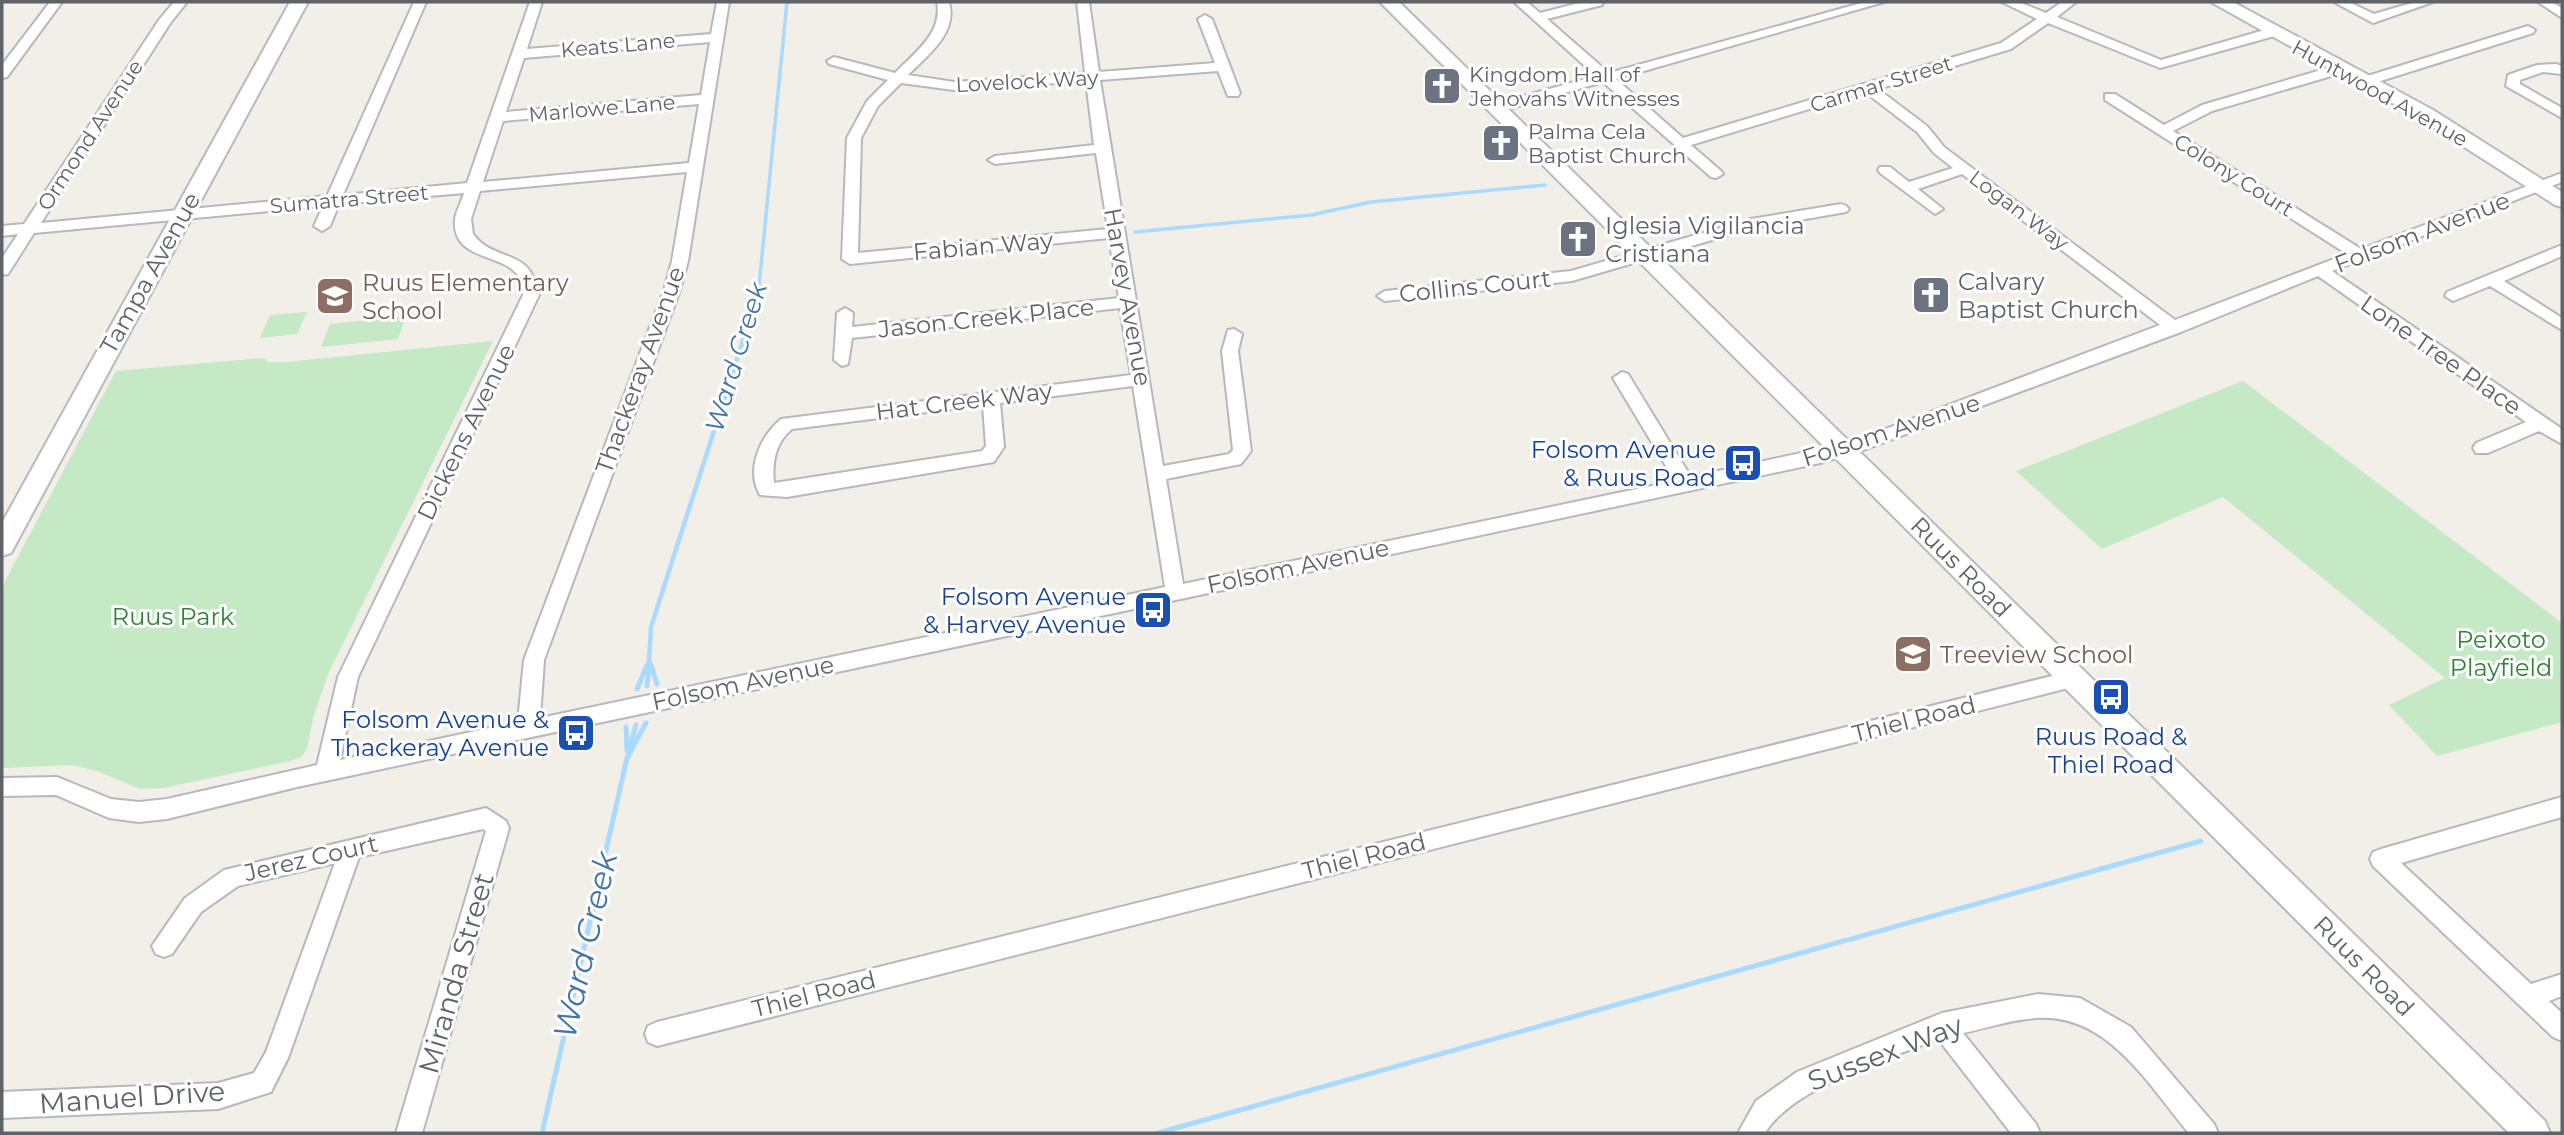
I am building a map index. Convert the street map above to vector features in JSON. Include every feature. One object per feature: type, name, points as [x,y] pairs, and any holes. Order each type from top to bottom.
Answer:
[{"type":"street","points":[[2,74],[56,2],[64,2]]},
{"type":"street","name":"Ormond Avenue","points":[[2,270],[166,20],[181,2]]},
{"type":"street","name":"Tampa Avenue","points":[[2,546],[299,2]]},
{"type":"street","points":[[322,226],[420,2]]},
{"type":"street","name":"Dickens Avenue","points":[[326,772],[348,677],[531,295],[532,282],[526,272],[514,263],[480,250],[470,243],[463,232],[463,219],[536,2]]},
{"type":"street","name":"Thackeray Avenue","points":[[528,730],[534,660],[673,290],[723,2]]},
{"type":"street","points":[[898,78],[938,37],[946,14],[943,2]]},
{"type":"street","name":"Harvey Avenue","points":[[1083,2],[1102,148],[1175,592]]},
{"type":"street","name":"Ruus Road","points":[[1389,2],[2533,1133]]},
{"type":"street","points":[[1520,2],[1716,174]]},
{"type":"street","points":[[1538,17],[1597,2]]},
{"type":"street","points":[[1496,108],[1878,2]]},
{"type":"street","points":[[2008,2],[2160,64],[2273,32]]},
{"type":"street","name":"Carmar Street","points":[[1681,143],[2006,46],[2070,2]]},
{"type":"street","name":"Huntwood Avenue","points":[[2220,2],[2426,114],[2540,184],[2562,201]]},
{"type":"street","points":[[2340,2],[2373,19],[2427,2]]},
{"type":"street","points":[[2544,2],[2562,13]]},
{"type":"street","points":[[1205,19],[1233,93]]},
{"type":"street","points":[[2366,81],[2528,30]]},
{"type":"street","name":"Keats Lane","points":[[519,54],[717,37]]},
{"type":"street","name":"Lovelock Way","points":[[834,61],[898,78],[954,86],[1223,67]]},
{"type":"street","points":[[2164,130],[2207,108],[2340,69]]},
{"type":"street","points":[[2562,69],[2537,69],[2513,78],[2513,86],[2562,114]]},
{"type":"street","name":"Fabian Way","points":[[898,78],[872,104],[854,138],[850,259],[1116,233]]},
{"type":"street","name":"Logan Way","points":[[1868,88],[1922,129],[1939,150],[2175,328]]},
{"type":"street","name":"Colony Court","points":[[2110,97],[2358,254]]},
{"type":"street","name":"Marlowe Lane","points":[[497,117],[706,99]]},
{"type":"street","points":[[995,160],[1102,148]]},
{"type":"street","name":"Sumatra Street","points":[[2,231],[695,167]]},
{"type":"street","points":[[1908,187],[1964,169]]},
{"type":"street","points":[[1885,170],[1935,209]]},
{"type":"street","name":"Folsom Avenue","points":[[2,787],[57,786],[110,808],[139,812],[167,809],[326,772],[1842,451],[2175,328],[2358,254],[2525,194],[2540,184],[2562,177]]},
{"type":"street","name":"Huntwood Avenue","points":[[2540,184],[2562,191]]},
{"type":"street","name":"Collins Court","points":[[1385,296],[1572,275],[1751,224],[1841,209]]},
{"type":"street","points":[[2453,296],[2561,252]]},
{"type":"street","name":"Lone Tree Place","points":[[2321,271],[2562,438]]},
{"type":"street","points":[[2490,279],[2562,325]]},
{"type":"street","name":"Jason Creek Place","points":[[844,333],[1129,303]]},
{"type":"street","name":"Jason Creek Place","points":[[842,360],[845,313]]},
{"type":"street","points":[[1157,474],[1235,459],[1242,451],[1230,351],[1234,334]]},
{"type":"street","points":[[1622,378],[1686,484]]},
{"type":"street","name":"Hat Creek Way","points":[[991,397],[995,447],[988,457],[787,490],[766,490],[761,471],[774,432],[787,422],[991,397],[1142,379]]},
{"type":"street","points":[[2482,449],[2540,423]]},
{"type":"street","name":"Thiel Road","points":[[657,1034],[2072,680]]},
{"type":"street","points":[[2562,807],[2381,859],[2530,996],[2562,1029]]},
{"type":"street","name":"Jerez Court","points":[[164,946],[193,905],[232,877],[486,818]]},
{"type":"street","name":"Miranda Street","points":[[409,1133],[498,828],[486,818]]},
{"type":"street","name":"Manuel Drive","points":[[2,1105],[218,1096],[261,1083],[276,1058],[351,849]]},
{"type":"street","points":[[2530,996],[2562,985]]},
{"type":"street","name":"Sussex Way","points":[[1751,1133],[1765,1110],[1806,1080],[1942,1024],[2038,1006],[2080,1010],[2122,1035],[2205,1133]]},
{"type":"street","points":[[1942,1024],[2027,1133]]},
{"type":"green space","points":[[307,312],[297,334],[260,338],[270,315]]},
{"type":"green space","points":[[406,316],[398,339],[321,347],[330,324]]},
{"type":"green space","name":"Ruus Park","points":[[493,341],[328,674],[313,718],[307,749],[301,757],[163,788],[140,789],[97,771],[72,765],[2,768],[2,587],[116,371],[263,358],[269,362],[287,362]]},
{"type":"green space","name":"Peixoto Playfield","points":[[2243,381],[2562,623],[2562,722],[2437,756],[2389,705],[2445,678],[2223,497],[2102,549],[2016,471]]},
{"type":"waterway","name":"Ward Creek","points":[[758,296],[787,2]]},
{"type":"waterway","points":[[1135,232],[1311,215],[1371,202],[1545,185]]},
{"type":"waterway","name":"Ward Creek","points":[[651,667],[651,627],[758,294]]},
{"type":"waterway","name":"Ward Creek","points":[[647,667],[649,662]]},
{"type":"waterway","name":"Ward Creek","points":[[637,689],[647,665]]},
{"type":"waterway","name":"Ward Creek","points":[[651,665],[657,684]]},
{"type":"waterway","name":"Ward Creek","points":[[647,686],[649,666]]},
{"type":"waterway","name":"Ward Creek","points":[[542,1133],[627,758],[646,723]]},
{"type":"waterway","name":"Ward Creek","points":[[629,750],[636,725]]},
{"type":"waterway","name":"Ward Creek","points":[[626,727],[627,751]]},
{"type":"waterway","points":[[1158,1133],[2201,841]]},
{"type":"place","name":"Kingdom Hall of Jehovahs Witnesses","points":[[1442,86]]},
{"type":"place","name":"Palma Cela Baptist Church","points":[[1501,143]]},
{"type":"place","name":"Iglesia Vigilancia Cristiana","points":[[1578,239]]},
{"type":"place","name":"Calvary Baptist Church","points":[[1931,295]]},
{"type":"place","name":"Ruus Elementary School","points":[[335,296]]},
{"type":"place","name":"Folsom Avenue & Ruus Road","points":[[1743,463]]},
{"type":"place","name":"Folsom Avenue & Harvey Avenue","points":[[1153,610]]},
{"type":"place","name":"Treeview School","points":[[1913,654]]},
{"type":"place","name":"Ruus Road & Thiel Road","points":[[2111,697]]},
{"type":"place","name":"Folsom Avenue & Thackeray Avenue","points":[[576,733]]}]
